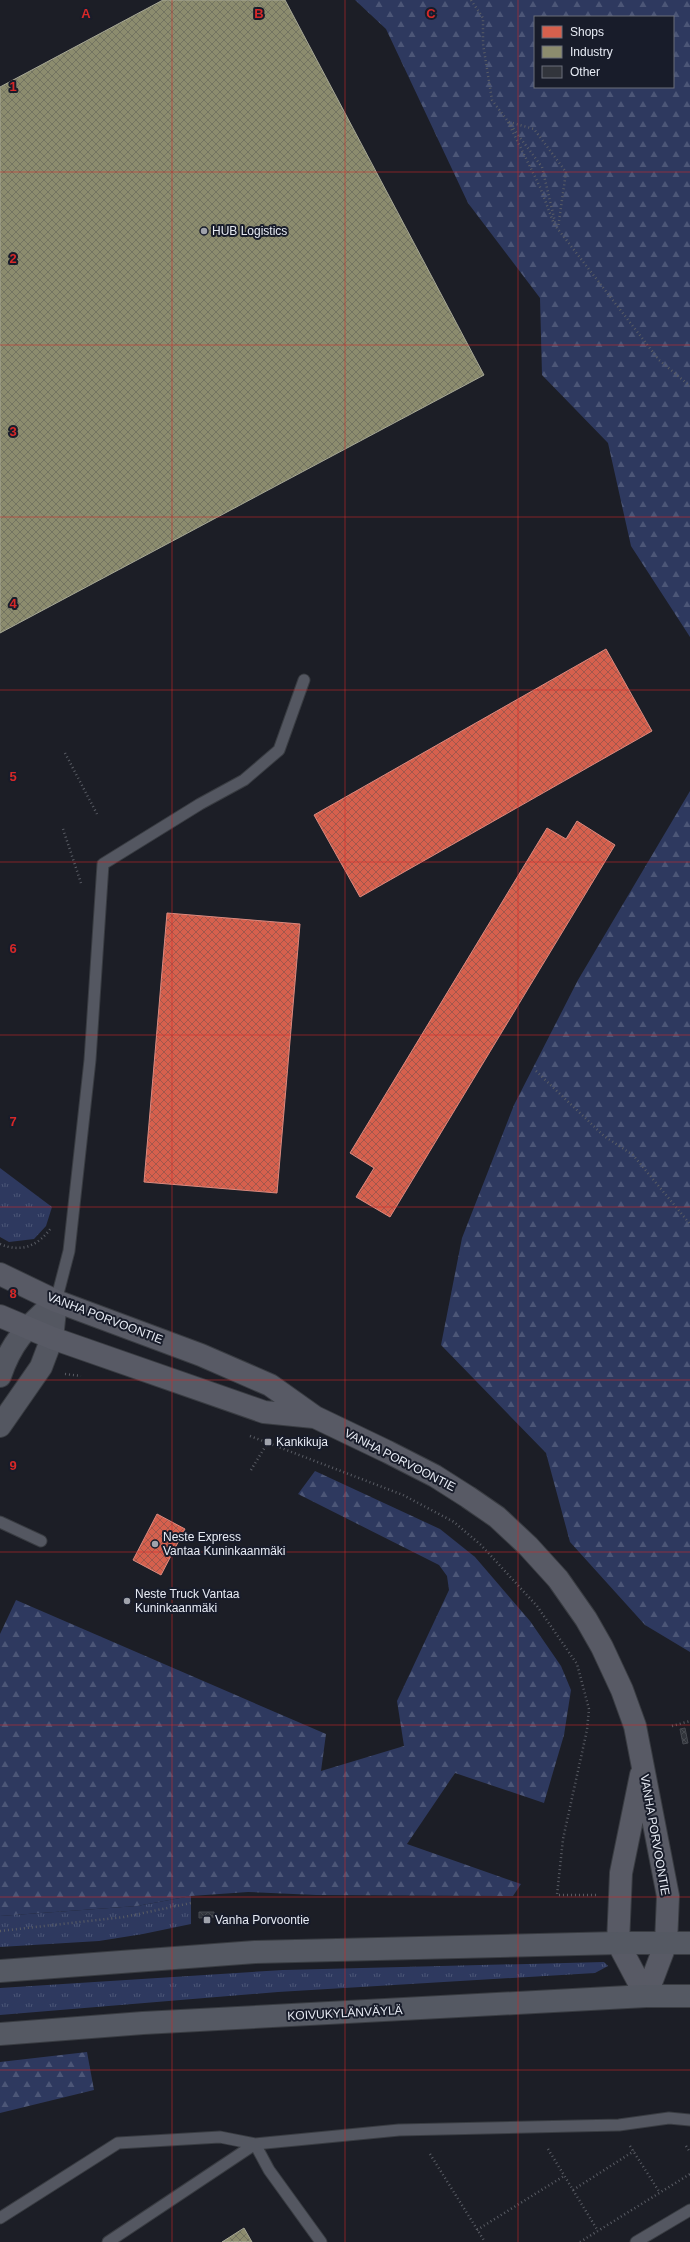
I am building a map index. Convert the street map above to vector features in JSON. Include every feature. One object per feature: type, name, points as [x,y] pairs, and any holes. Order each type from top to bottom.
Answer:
[{"type":"main road","name":"VANHA PORVOONTIE","points":[[0,1274],[56,1301],[200,1355],[270,1385],[315,1418],[435,1476],[497,1517],[533,1551],[558,1579],[586,1619],[602,1647],[622,1690],[635,1726],[668,1896],[666,1943],[646,1996]]},
{"type":"main road","name":"VANHA PORVOONTIE","points":[[0,1316],[52,1338],[264,1412],[315,1418]]},
{"type":"main road","name":"VANHA PORVOONTIE","points":[[618,1943],[621,1873],[643,1766]]},
{"type":"main road","points":[[618,1943],[646,1996]]},
{"type":"main road","points":[[0,1971],[255,1952],[618,1943],[690,1943]]},
{"type":"main road","name":"KOIVUKYLÄNVÄYLÄ","points":[[0,2034],[143,2024],[646,1996],[690,1996]]},
{"type":"street","points":[[0,1376],[8,1353],[27,1327],[56,1301]]},
{"type":"street","points":[[0,1426],[41,1367],[52,1338],[56,1301]]},
{"type":"lane","points":[[56,1301],[69,1251],[89,1067],[103,864],[200,804],[244,780],[279,750],[304,680]]},
{"type":"lane","points":[[0,1522],[41,1541]]},
{"type":"lane","points":[[0,2218],[118,2143],[220,2137],[254,2144],[399,2130],[619,2125],[669,2118],[690,2120]]},
{"type":"lane","points":[[108,2242],[254,2144]]},
{"type":"lane","points":[[254,2144],[269,2170],[321,2242]]},
{"type":"lane","points":[[636,2242],[690,2210]]},
{"type":"path","points":[[471,0],[483,18],[483,44],[492,100],[542,168],[558,228]]},
{"type":"path","points":[[508,122],[534,129],[566,172],[558,228]]},
{"type":"path","points":[[508,122],[540,187],[554,224],[659,360],[690,386]]},
{"type":"path","points":[[65,753],[97,814]]},
{"type":"path","points":[[63,828],[81,885]]},
{"type":"path","points":[[536,1071],[604,1136],[633,1155],[690,1224]]},
{"type":"path","points":[[0,1244],[10,1249],[32,1247],[42,1240],[53,1222]]},
{"type":"path","points":[[41,1367],[54,1373],[82,1376]]},
{"type":"path","points":[[249,1435],[403,1494],[454,1522],[481,1545],[537,1606],[577,1664],[589,1709],[587,1730],[563,1839],[557,1895]]},
{"type":"path","points":[[251,1470],[268,1442]]},
{"type":"path","points":[[672,1726],[690,1721]]},
{"type":"path","points":[[0,1931],[116,1918],[191,1903]]},
{"type":"path","points":[[630,2146],[660,2193]]},
{"type":"path","points":[[686,2146],[690,2152]]},
{"type":"path","points":[[548,2149],[598,2231]]},
{"type":"path","points":[[573,2190],[634,2151]]},
{"type":"path","points":[[430,2154],[485,2242]]},
{"type":"path","points":[[580,2242],[690,2174]]},
{"type":"path","points":[[477,2230],[564,2176]]},
{"type":"green space","points":[[355,0],[690,0],[690,637],[631,546],[608,443],[542,375],[540,298],[468,203],[386,29]]},
{"type":"green space","points":[[690,791],[690,1652],[645,1625],[570,1542],[546,1453],[441,1345],[462,1238],[514,1105],[578,980]]},
{"type":"green space","points":[[0,1168],[52,1207],[46,1226],[34,1239],[9,1242],[0,1237]]},
{"type":"green space","points":[[315,1471],[440,1529],[475,1557],[530,1621],[561,1666],[571,1690],[564,1735],[544,1803],[455,1773],[407,1844],[521,1884],[513,1896],[316,1895],[248,1892],[191,1896],[137,1906],[0,1916],[0,1634],[16,1600],[326,1734],[321,1771],[404,1746],[397,1701],[449,1590],[447,1576],[439,1565],[298,1494]]},
{"type":"green space","points":[[191,1896],[191,1924],[99,1941],[0,1947],[0,1916],[137,1906]]},
{"type":"green space","points":[[604,1962],[608,1966],[595,1973],[278,1992],[0,2015],[0,1988],[283,1970]]},
{"type":"green space","points":[[87,2052],[94,2090],[0,2113],[0,2062]]},
{"type":"building: Shops","points":[[606,649],[652,731],[360,897],[314,815]]},
{"type":"building: Shops","points":[[577,821],[615,845],[390,1217],[356,1197],[374,1168],[350,1153],[547,828],[566,839]]},
{"type":"building: Shops","points":[[167,913],[300,924],[277,1193],[144,1182]]},
{"type":"building: Shops","points":[[157,1514],[185,1529],[161,1575],[133,1560]]},
{"type":"building: Industry","name":"HUB Logistics","points":[[163,0],[285,0],[484,375],[0,633],[0,87]]},
{"type":"building: Industry","points":[[244,2228],[252,2242],[222,2242]]},
{"type":"building: Other","points":[[685,1728],[688,1743],[683,1744],[680,1729]]},
{"type":"building: Other","points":[[199,1912],[214,1912],[214,1917],[199,1918]]},
{"type":"place","name":"HUB Logistics","points":[[204,231]]},
{"type":"place","name":"Kankikuja","points":[[268,1442]]},
{"type":"place","name":"Neste Express Vantaa Kuninkaanmäki","points":[[155,1544]]},
{"type":"place","name":"Neste Truck Vantaa Kuninkaanmäki","points":[[127,1601]]},
{"type":"place","name":"Vanha Porvoontie","points":[[207,1920]]}]
